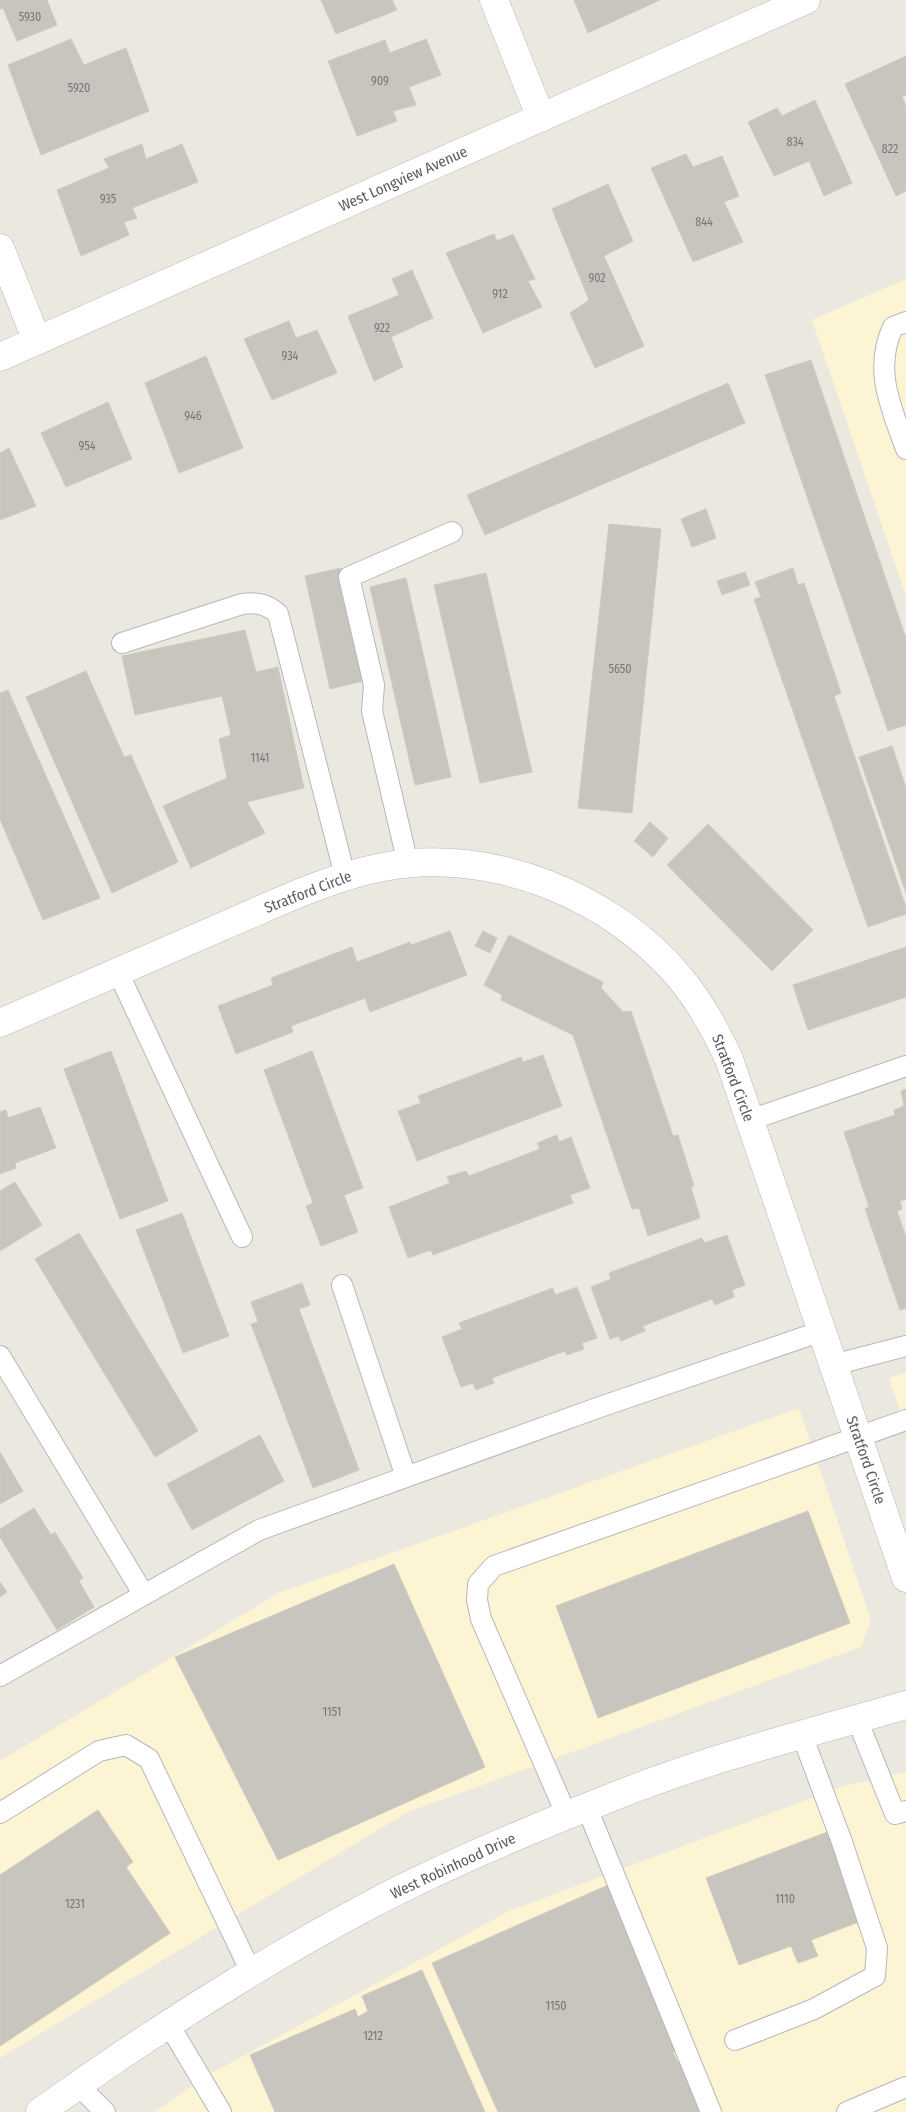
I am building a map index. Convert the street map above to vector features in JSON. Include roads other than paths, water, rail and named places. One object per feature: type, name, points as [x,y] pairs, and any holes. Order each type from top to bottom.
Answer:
[{"type":"street","points":[[494,0],[541,118]]},
{"type":"street","name":"West Longview Avenue","points":[[0,357],[806,0]]},
{"type":"street","points":[[0,248],[37,341]]},
{"type":"street","name":"Stratford Circle","points":[[0,1023],[345,876],[385,867],[408,864],[469,865],[510,872],[550,885],[587,902],[621,923],[654,950],[682,980],[716,1032],[729,1059],[906,1578]]},
{"type":"street","name":"West Robinhood Drive","points":[[40,2112],[168,2023],[250,1972],[370,1905],[465,1858],[577,1812],[722,1758],[906,1705]]},
{"type":"lane","points":[[906,322],[893,327],[886,341],[883,360],[884,380],[906,449]]},
{"type":"lane","points":[[408,864],[372,711],[374,685],[349,577],[452,532]]},
{"type":"lane","points":[[122,643],[242,604],[254,603],[269,606],[278,614],[345,876]]},
{"type":"lane","points":[[118,972],[242,1237]]},
{"type":"lane","points":[[750,1120],[906,1066]]},
{"type":"lane","points":[[342,1285],[406,1478]]},
{"type":"lane","points":[[0,1676],[259,1530],[600,1407],[822,1330]]},
{"type":"lane","points":[[834,1365],[906,1346]]},
{"type":"lane","points":[[0,1356],[144,1595]]},
{"type":"lane","points":[[711,2112],[577,1812],[481,1619],[477,1600],[478,1584],[494,1566],[906,1420]]},
{"type":"lane","points":[[857,1719],[895,1814],[906,1811]]},
{"type":"lane","points":[[735,2040],[814,2009],[875,1976],[877,1948],[842,1842],[802,1735]]},
{"type":"lane","points":[[0,1813],[99,1751],[126,1745],[149,1759],[250,1972]]},
{"type":"lane","points":[[168,2023],[221,2112]]},
{"type":"lane","points":[[78,2085],[105,2112]]},
{"type":"lane","points":[[847,2112],[906,2087]]}]
